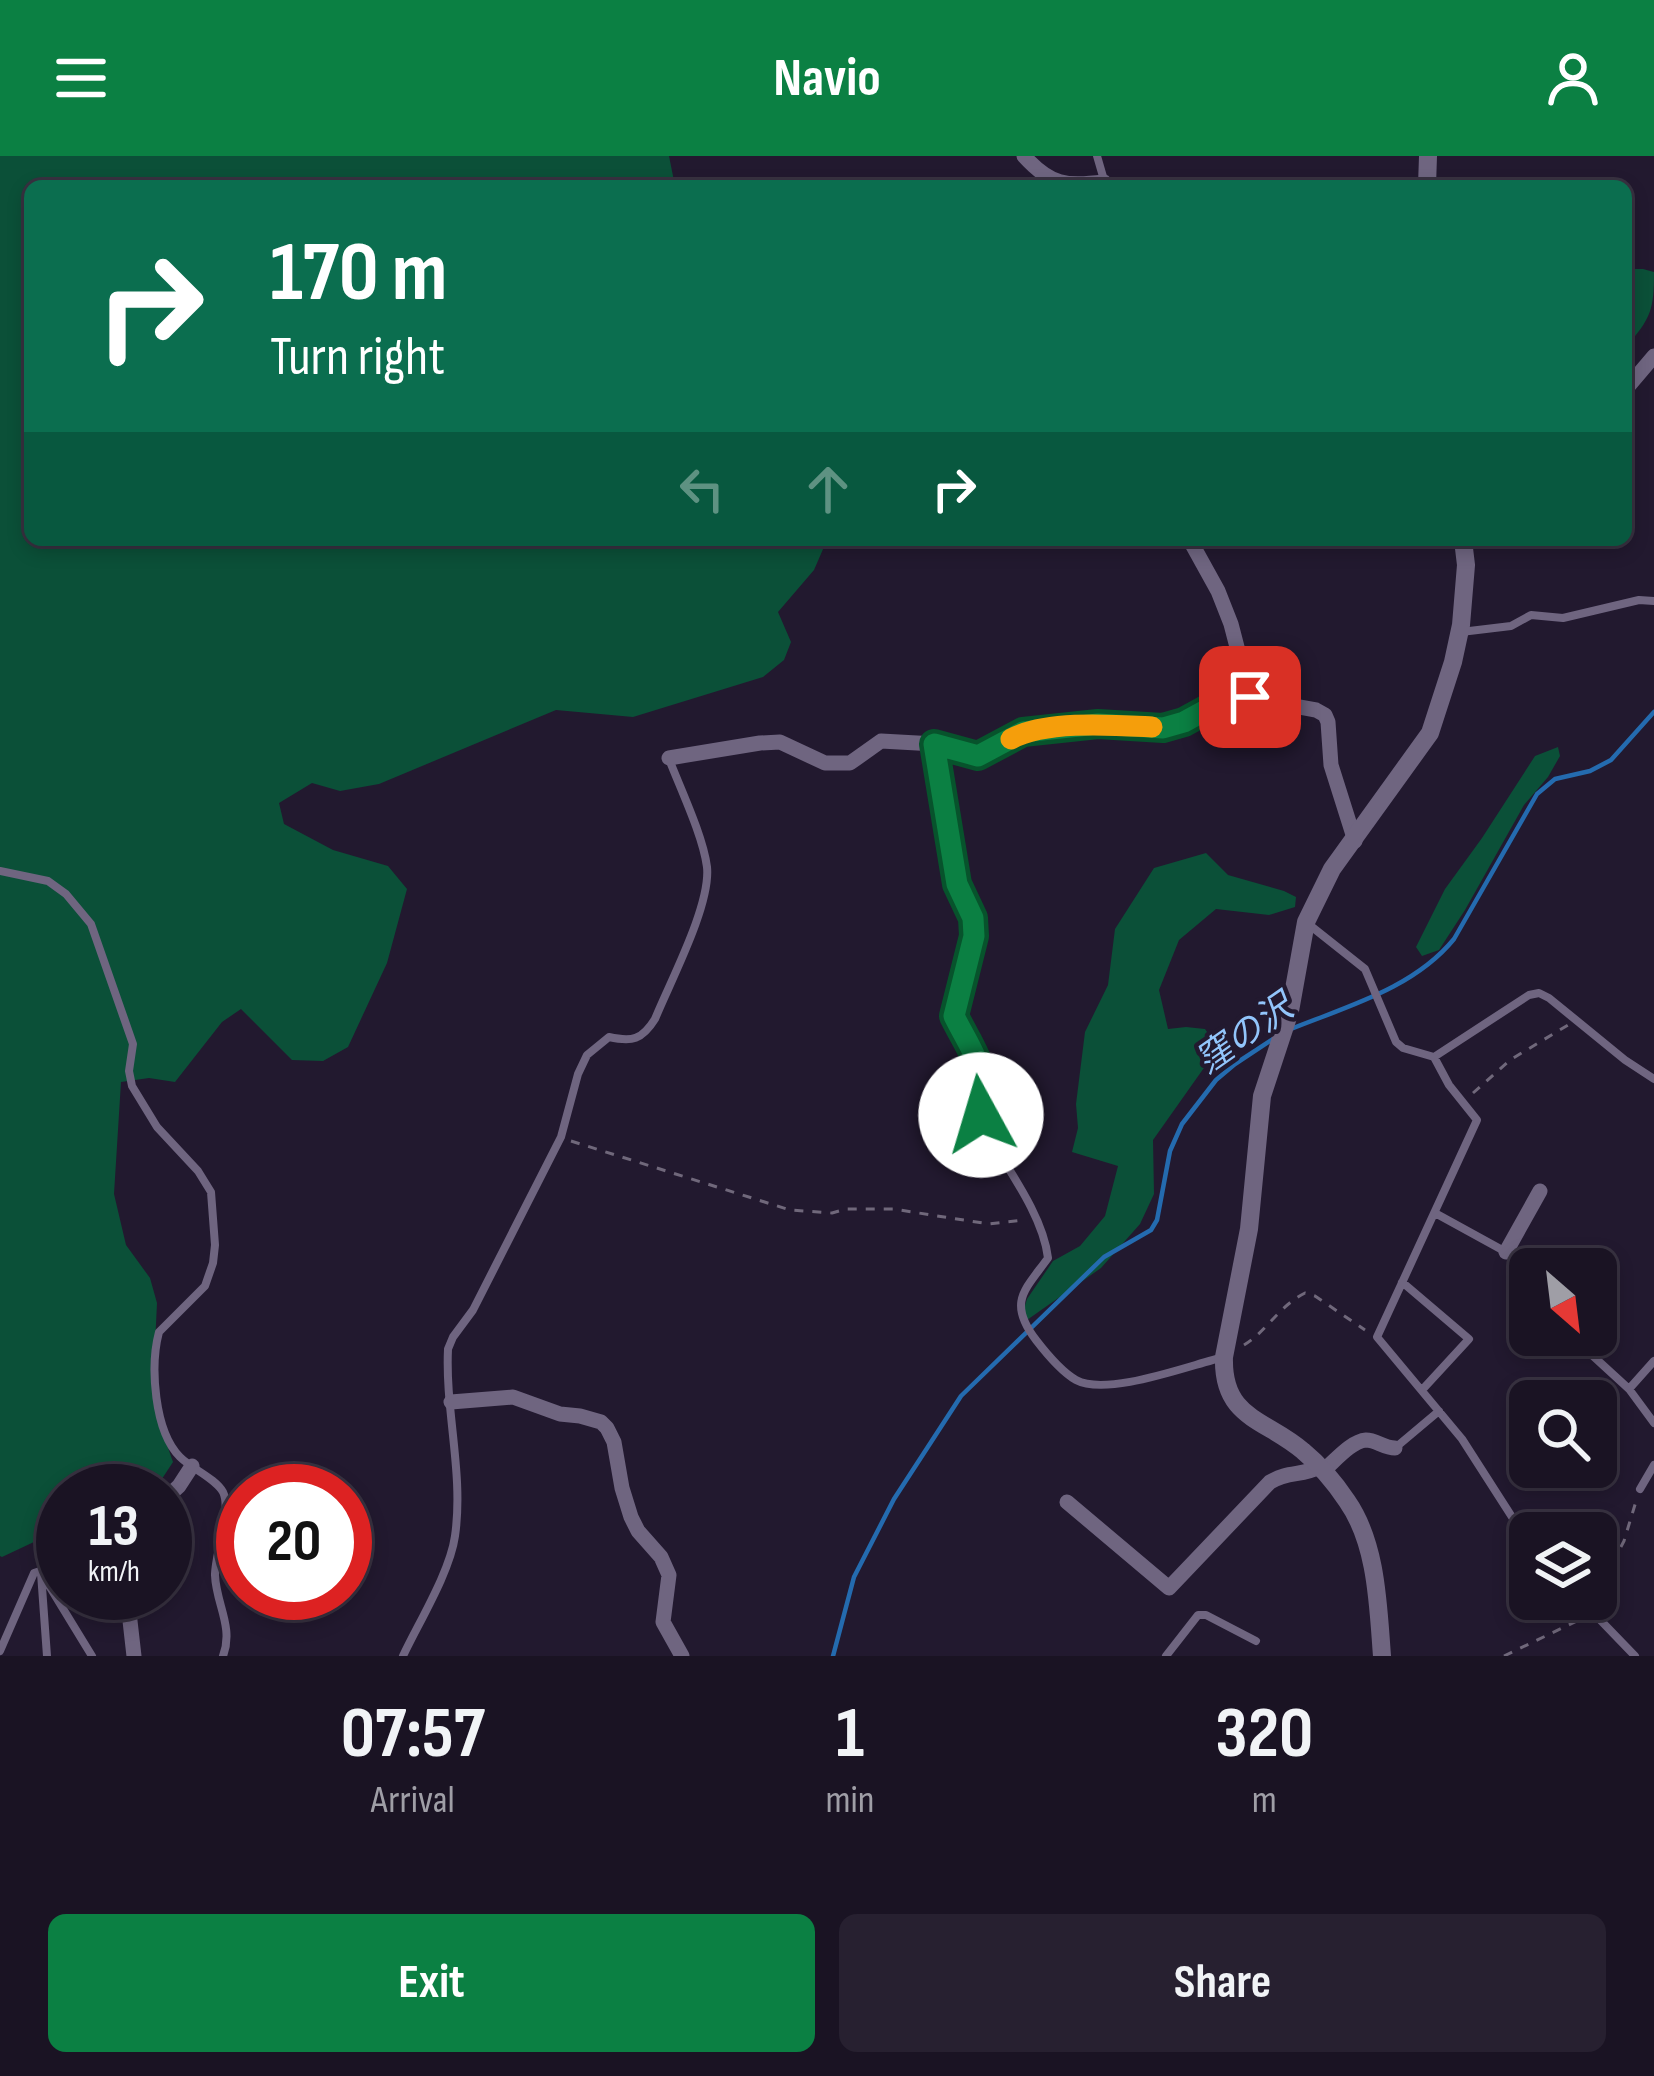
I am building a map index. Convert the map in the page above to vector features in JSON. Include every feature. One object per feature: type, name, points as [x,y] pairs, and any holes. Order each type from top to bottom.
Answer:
[{"type":"street","points":[[1024,156],[1054,180]]},
{"type":"street","points":[[1632,382],[1654,356]]},
{"type":"street","points":[[1195,546],[1224,607],[1250,697]]},
{"type":"street","points":[[1382,1656],[1374,1577],[1364,1536],[1347,1501],[1301,1450],[1259,1426],[1238,1406],[1223,1375],[1224,1357],[1250,1229],[1262,1096],[1290,1010],[1306,922],[1332,869],[1430,733],[1459,633],[1466,565],[1463,546]]},
{"type":"street","points":[[669,758],[780,742],[825,763],[850,763],[881,741],[934,744],[978,756],[1023,732],[1098,724],[1163,728],[1226,699],[1250,697],[1325,715],[1331,765],[1355,841]]},
{"type":"street","points":[[1506,1252],[1540,1191]]},
{"type":"street","points":[[451,1402],[514,1397],[560,1414],[601,1422],[607,1428],[631,1517],[669,1574],[663,1622],[682,1656]]},
{"type":"street","points":[[1067,1502],[1169,1588],[1270,1482],[1282,1475],[1321,1469],[1359,1441],[1395,1448]]},
{"type":"street","points":[[129,1620],[134,1656]]},
{"type":"lane","points":[[1459,633],[1511,626],[1531,615],[1563,618],[1639,600],[1654,601]]},
{"type":"lane","points":[[934,744],[957,884],[973,918],[974,936],[954,1016],[982,1071],[985,1130],[1046,1243],[1048,1258],[1019,1306],[1026,1325],[1075,1380],[1087,1383],[1139,1381],[1224,1357]]},
{"type":"lane","points":[[404,1656],[455,1540],[458,1506],[448,1349],[473,1310],[561,1137],[587,1055],[609,1037],[635,1039],[647,1033],[701,908],[708,880],[706,862],[669,758]]},
{"type":"lane","points":[[0,872],[48,881],[91,924],[133,1044],[132,1086],[157,1127],[211,1192],[215,1245],[205,1286],[165,1324],[157,1342],[156,1397],[164,1430],[190,1464]]},
{"type":"lane","points":[[1306,922],[1359,962],[1403,1048],[1434,1057],[1539,993],[1654,1079]]},
{"type":"lane","points":[[1434,1057],[1449,1085],[1478,1120],[1377,1337],[1462,1439],[1509,1512]]},
{"type":"lane","points":[[1435,1213],[1509,1255]]},
{"type":"lane","points":[[1402,1282],[1469,1339],[1422,1390]]},
{"type":"lane","points":[[1593,1356],[1629,1389],[1654,1423]]},
{"type":"lane","points":[[1629,1389],[1654,1361]]},
{"type":"lane","points":[[1395,1448],[1439,1411]]},
{"type":"lane","points":[[1640,1489],[1654,1465]]},
{"type":"lane","points":[[192,1466],[222,1490],[226,1503],[215,1570],[229,1634],[223,1656]]},
{"type":"lane","points":[[0,1651],[36,1572]]},
{"type":"lane","points":[[1166,1656],[1198,1615],[1256,1641]]},
{"type":"lane","points":[[44,1620],[47,1656]]},
{"type":"lane","points":[[70,1620],[92,1656]]},
{"type":"lane","points":[[1600,1620],[1635,1656]]},
{"type":"path","points":[[1463,1102],[1510,1060],[1576,1020]]},
{"type":"path","points":[[561,1137],[790,1210],[893,1209],[989,1224],[1036,1218]]},
{"type":"path","points":[[1224,1357],[1255,1339],[1271,1318],[1305,1293],[1377,1337]]},
{"type":"path","points":[[1617,1554],[1640,1489]]},
{"type":"path","points":[[1504,1656],[1578,1620]]},
{"type":"green space","points":[[0,156],[669,156],[674,180],[24,180],[24,546],[824,546],[814,570],[778,612],[791,642],[784,660],[763,677],[633,717],[556,710],[379,784],[340,791],[312,783],[279,803],[284,824],[333,850],[388,866],[407,889],[387,963],[348,1047],[323,1061],[292,1060],[241,1009],[222,1022],[175,1082],[149,1078],[121,1082],[114,1194],[126,1245],[150,1278],[157,1303],[154,1366],[160,1425],[173,1462],[36,1464],[36,1541],[2,1557]]},
{"type":"green space","points":[[1632,269],[1654,272],[1653,296],[1632,339]]},
{"type":"green space","points":[[1558,747],[1560,756],[1548,777],[1524,805],[1439,950],[1422,956],[1416,947],[1445,889],[1535,756]]},
{"type":"green space","points":[[1206,853],[1228,875],[1296,897],[1295,907],[1269,915],[1216,909],[1179,940],[1159,990],[1168,1029],[1205,1029],[1218,1048],[1153,1140],[1154,1194],[1140,1224],[1101,1268],[1027,1320],[1022,1315],[1027,1299],[1053,1261],[1080,1246],[1105,1216],[1118,1166],[1072,1152],[1085,1032],[1108,985],[1115,929],[1154,868]]},
{"type":"waterway","name":"窪の沢","points":[[1291,1029],[1379,994],[1438,956],[1454,939],[1537,794],[1555,779],[1590,771],[1611,760],[1654,712]]},
{"type":"waterway","name":"窪の沢","points":[[833,1656],[854,1577],[894,1499],[961,1396],[1104,1257],[1151,1230],[1170,1151],[1182,1124],[1216,1080],[1276,1037]]},
{"type":"slow traffic","points":[[1011,739],[1023,732],[1098,724],[1152,727]]},
{"type":"route","points":[[981,1115],[986,1090],[982,1071],[954,1016],[974,936],[973,918],[957,884],[934,744],[978,756],[1023,732],[1098,724],[1163,728],[1226,699],[1250,697]]}]
